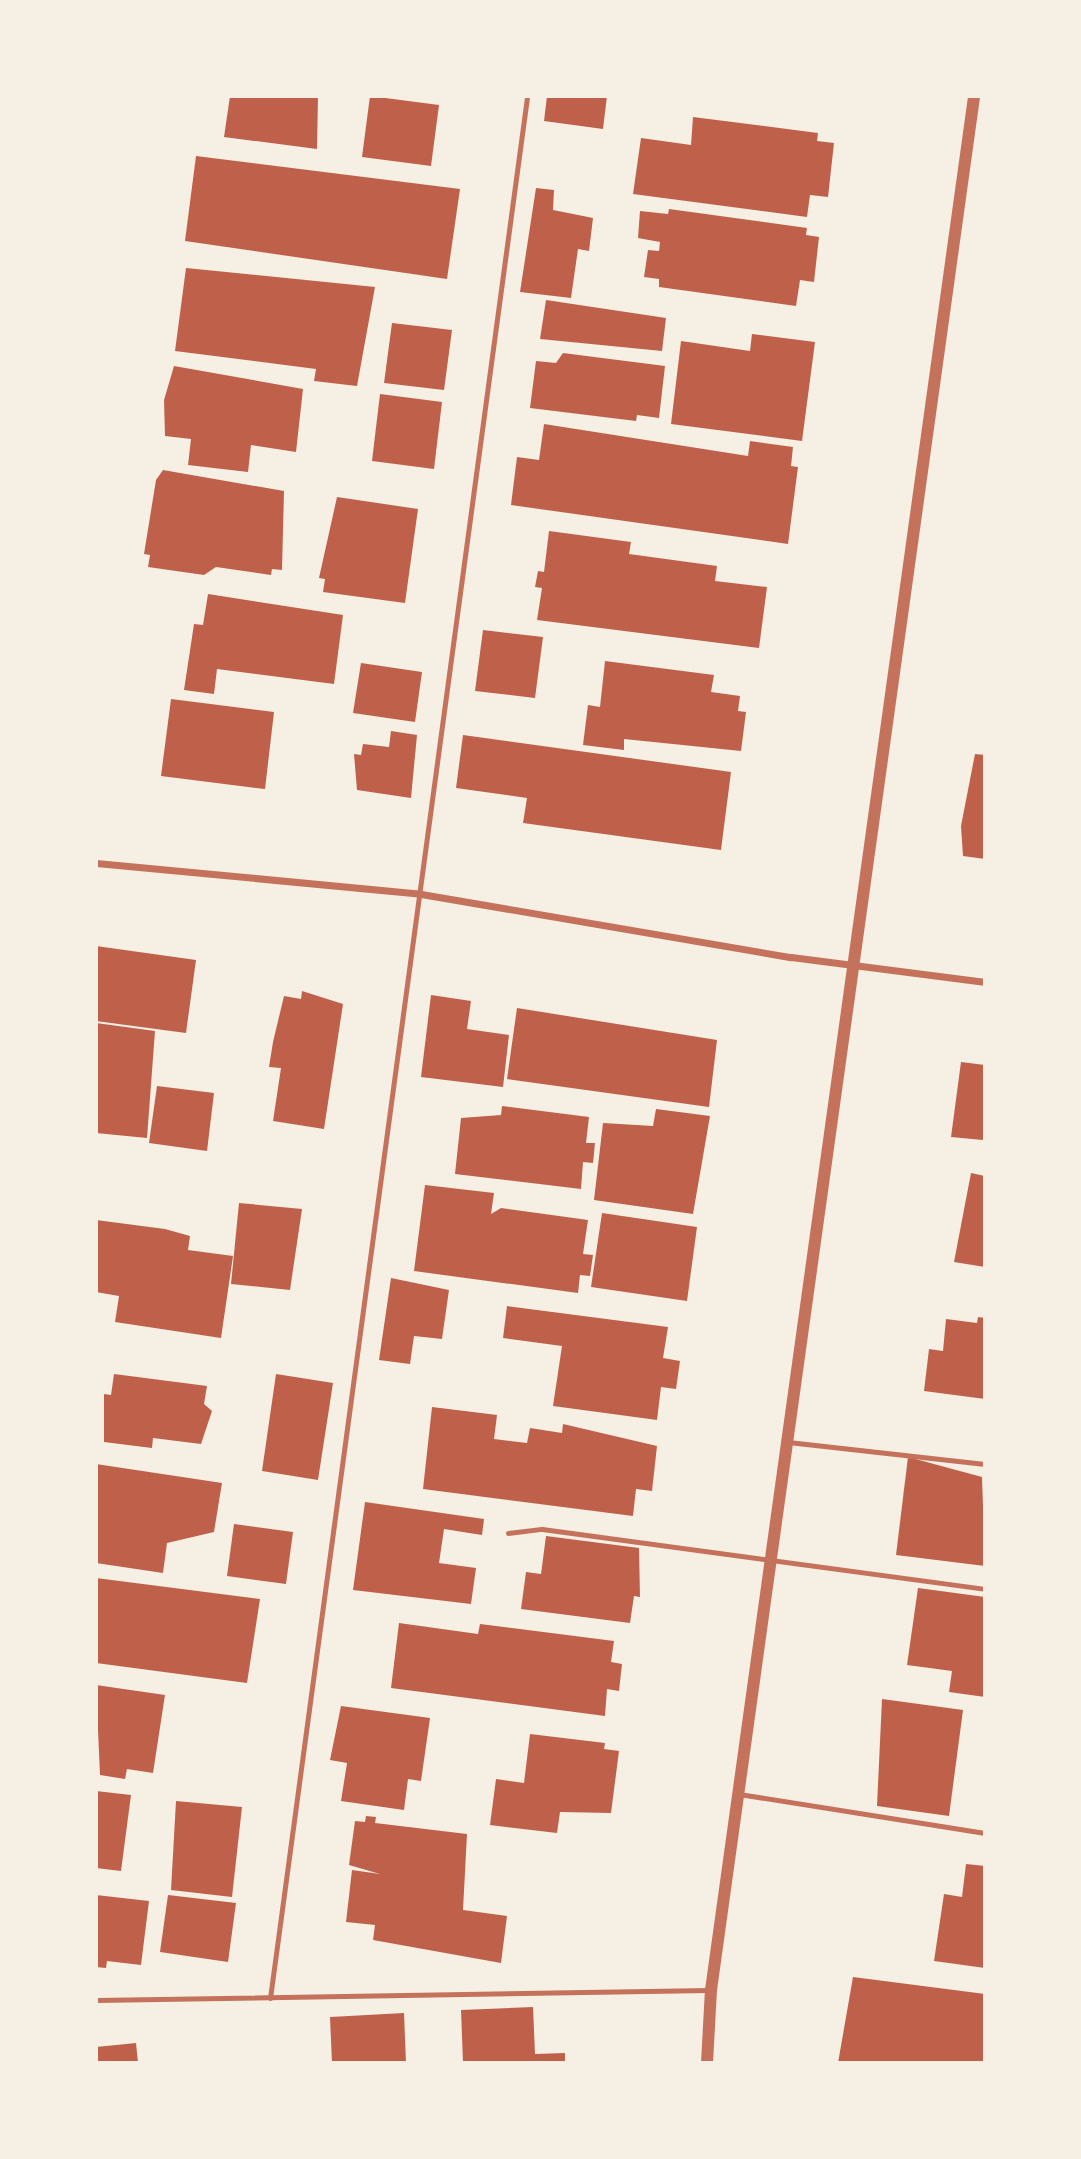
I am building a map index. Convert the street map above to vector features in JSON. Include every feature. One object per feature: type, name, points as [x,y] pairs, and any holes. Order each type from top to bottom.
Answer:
[{"type":"street","points":[[706,2063],[711,1990],[974,96]]},
{"type":"street","points":[[96,863],[421,894],[853,965],[985,982]]},
{"type":"lane","points":[[270,1998],[527,96]]},
{"type":"lane","points":[[788,1442],[985,1464]]},
{"type":"lane","points":[[508,1534],[542,1528],[771,1564],[985,1589]]},
{"type":"lane","points":[[739,1794],[985,1833]]},
{"type":"lane","points":[[96,2000],[711,1990]]},
{"type":"building","points":[[230,96],[318,96],[317,149],[224,137]]},
{"type":"building","points":[[370,96],[439,105],[431,166],[362,157]]},
{"type":"building","points":[[547,96],[607,96],[603,129],[544,121]]},
{"type":"building","points":[[693,117],[818,133],[817,141],[834,143],[828,197],[810,195],[807,217],[633,194],[641,138],[691,145]]},
{"type":"building","points":[[196,156],[460,189],[447,279],[185,241]]},
{"type":"building","points":[[536,188],[554,190],[553,210],[593,218],[589,251],[578,249],[571,298],[520,292]]},
{"type":"building","points":[[669,209],[807,228],[806,235],[819,237],[814,282],[800,280],[796,306],[659,287],[659,279],[644,277],[648,250],[659,251],[660,242],[638,238],[640,211],[668,214]]},
{"type":"building","points":[[186,268],[375,287],[357,386],[314,381],[316,369],[175,351]]},
{"type":"building","points":[[546,300],[666,318],[662,351],[540,339]]},
{"type":"building","points":[[392,323],[452,330],[444,390],[384,383]]},
{"type":"building","points":[[752,334],[815,342],[802,441],[671,424],[681,341],[750,351]]},
{"type":"building","points":[[563,353],[665,366],[659,418],[637,415],[636,421],[530,408],[536,361],[556,363]]},
{"type":"building","points":[[174,366],[303,389],[296,452],[251,445],[248,472],[188,465],[191,439],[165,436],[164,400]]},
{"type":"building","points":[[380,394],[442,402],[434,469],[372,461]]},
{"type":"building","points":[[544,424],[748,456],[750,441],[793,447],[791,466],[798,467],[788,544],[511,505],[517,457],[539,460]]},
{"type":"building","points":[[163,470],[284,491],[282,570],[272,569],[271,575],[216,567],[204,575],[148,567],[150,555],[144,554],[156,480]]},
{"type":"building","points":[[337,497],[418,509],[405,603],[323,592],[325,579],[319,578]]},
{"type":"building","points":[[549,531],[631,542],[629,554],[717,566],[715,581],[767,587],[759,648],[537,620],[542,588],[535,587],[538,571],[544,572]]},
{"type":"building","points":[[208,594],[343,615],[334,684],[217,669],[214,694],[184,690],[194,624],[203,625]]},
{"type":"building","points":[[483,630],[543,637],[535,698],[475,691]]},
{"type":"building","points":[[605,661],[714,675],[711,692],[740,696],[738,711],[746,712],[741,751],[624,739],[624,750],[583,745],[588,705],[600,707]]},
{"type":"building","points":[[361,663],[422,672],[415,722],[353,713]]},
{"type":"building","points":[[171,699],[274,712],[265,789],[161,776]]},
{"type":"building","points":[[391,731],[417,735],[411,798],[357,790],[354,754],[361,755],[363,744],[389,747]]},
{"type":"building","points":[[463,735],[731,772],[721,850],[523,823],[527,798],[456,788]]},
{"type":"building","points":[[975,754],[985,755],[985,859],[963,856],[961,826]]},
{"type":"building","points":[[96,946],[196,960],[186,1033],[96,1021]]},
{"type":"building","points":[[302,991],[343,1004],[324,1129],[273,1121],[281,1068],[269,1067],[273,1042],[284,996],[301,999]]},
{"type":"building","points":[[431,995],[471,1001],[467,1029],[509,1035],[503,1087],[421,1077]]},
{"type":"building","points":[[517,1008],[717,1040],[709,1107],[507,1079]]},
{"type":"building","points":[[96,1023],[155,1031],[147,1138],[96,1133]]},
{"type":"building","points":[[961,1062],[985,1065],[985,1147],[983,1140],[951,1137]]},
{"type":"building","points":[[157,1086],[214,1093],[207,1151],[149,1143]]},
{"type":"building","points":[[502,1106],[589,1117],[586,1143],[595,1143],[593,1163],[583,1162],[581,1189],[455,1174],[461,1118],[501,1115]]},
{"type":"building","points":[[656,1109],[710,1116],[693,1214],[594,1200],[603,1123],[653,1126]]},
{"type":"building","points":[[971,1173],[985,1176],[985,1267],[954,1262]]},
{"type":"building","points":[[425,1185],[494,1193],[491,1214],[501,1208],[588,1220],[583,1254],[593,1255],[590,1276],[580,1275],[578,1293],[414,1271]]},
{"type":"building","points":[[239,1203],[302,1209],[290,1290],[231,1284]]},
{"type":"building","points":[[602,1213],[697,1227],[687,1301],[591,1287]]},
{"type":"building","points":[[96,1220],[165,1229],[190,1236],[188,1250],[233,1256],[221,1338],[115,1322],[119,1296],[96,1292]]},
{"type":"building","points":[[391,1278],[449,1290],[442,1339],[414,1336],[410,1364],[379,1360]]},
{"type":"building","points":[[507,1306],[668,1327],[663,1358],[680,1361],[676,1389],[661,1387],[657,1420],[553,1406],[562,1346],[503,1338]]},
{"type":"building","points":[[978,1317],[985,1318],[985,1399],[924,1391],[929,1349],[943,1351],[946,1319],[977,1323]]},
{"type":"building","points":[[114,1374],[207,1386],[204,1404],[212,1411],[201,1444],[153,1438],[152,1448],[104,1442],[104,1394],[111,1395]]},
{"type":"building","points":[[276,1374],[333,1383],[318,1480],[262,1471]]},
{"type":"building","points":[[432,1407],[497,1415],[494,1439],[527,1443],[530,1428],[562,1433],[563,1424],[657,1446],[652,1491],[636,1489],[633,1516],[423,1489]]},
{"type":"building","points":[[908,1457],[982,1477],[985,1566],[896,1555]]},
{"type":"building","points":[[96,1464],[222,1483],[214,1532],[167,1543],[163,1573],[96,1563]]},
{"type":"building","points":[[365,1502],[484,1519],[482,1535],[444,1529],[439,1563],[476,1568],[471,1604],[353,1590]]},
{"type":"building","points":[[234,1524],[293,1532],[286,1584],[227,1576]]},
{"type":"building","points":[[546,1536],[639,1548],[640,1597],[634,1596],[630,1623],[521,1609],[526,1572],[541,1574]]},
{"type":"building","points":[[96,1578],[260,1599],[247,1683],[96,1663]]},
{"type":"building","points":[[918,1588],[985,1597],[985,1697],[949,1692],[952,1671],[907,1665]]},
{"type":"building","points":[[399,1623],[478,1634],[480,1624],[614,1641],[611,1662],[622,1664],[619,1691],[607,1689],[605,1716],[391,1688]]},
{"type":"building","points":[[96,1685],[165,1695],[153,1773],[127,1769],[125,1779],[100,1775]]},
{"type":"building","points":[[882,1699],[963,1710],[949,1816],[877,1806]]},
{"type":"building","points":[[341,1706],[430,1718],[421,1781],[408,1779],[404,1810],[341,1801],[347,1763],[330,1760]]},
{"type":"building","points":[[530,1734],[605,1743],[604,1749],[619,1751],[611,1813],[560,1812],[557,1833],[490,1825],[496,1779],[524,1783]]},
{"type":"building","points":[[96,1791],[131,1795],[121,1871],[96,1868]]},
{"type":"building","points":[[176,1801],[242,1807],[232,1897],[171,1890]]},
{"type":"building","points":[[366,1816],[376,1817],[375,1823],[467,1834],[463,1910],[507,1916],[501,1963],[373,1940],[375,1925],[346,1922],[352,1870],[380,1874],[349,1865],[355,1821],[365,1822]]},
{"type":"building","points":[[966,1864],[985,1866],[985,1968],[934,1961],[944,1894],[962,1897]]},
{"type":"building","points":[[96,1895],[149,1901],[141,1965],[107,1961],[106,1968],[96,1967]]},
{"type":"building","points":[[168,1895],[236,1903],[228,1962],[160,1952]]},
{"type":"building","points":[[853,1977],[985,1994],[985,2063],[838,2063]]},
{"type":"building","points":[[533,2007],[535,2054],[565,2053],[565,2063],[463,2063],[461,2010]]},
{"type":"building","points":[[404,2013],[406,2063],[332,2063],[330,2017]]},
{"type":"building","points":[[136,2043],[138,2063],[96,2063],[96,2047]]}]
